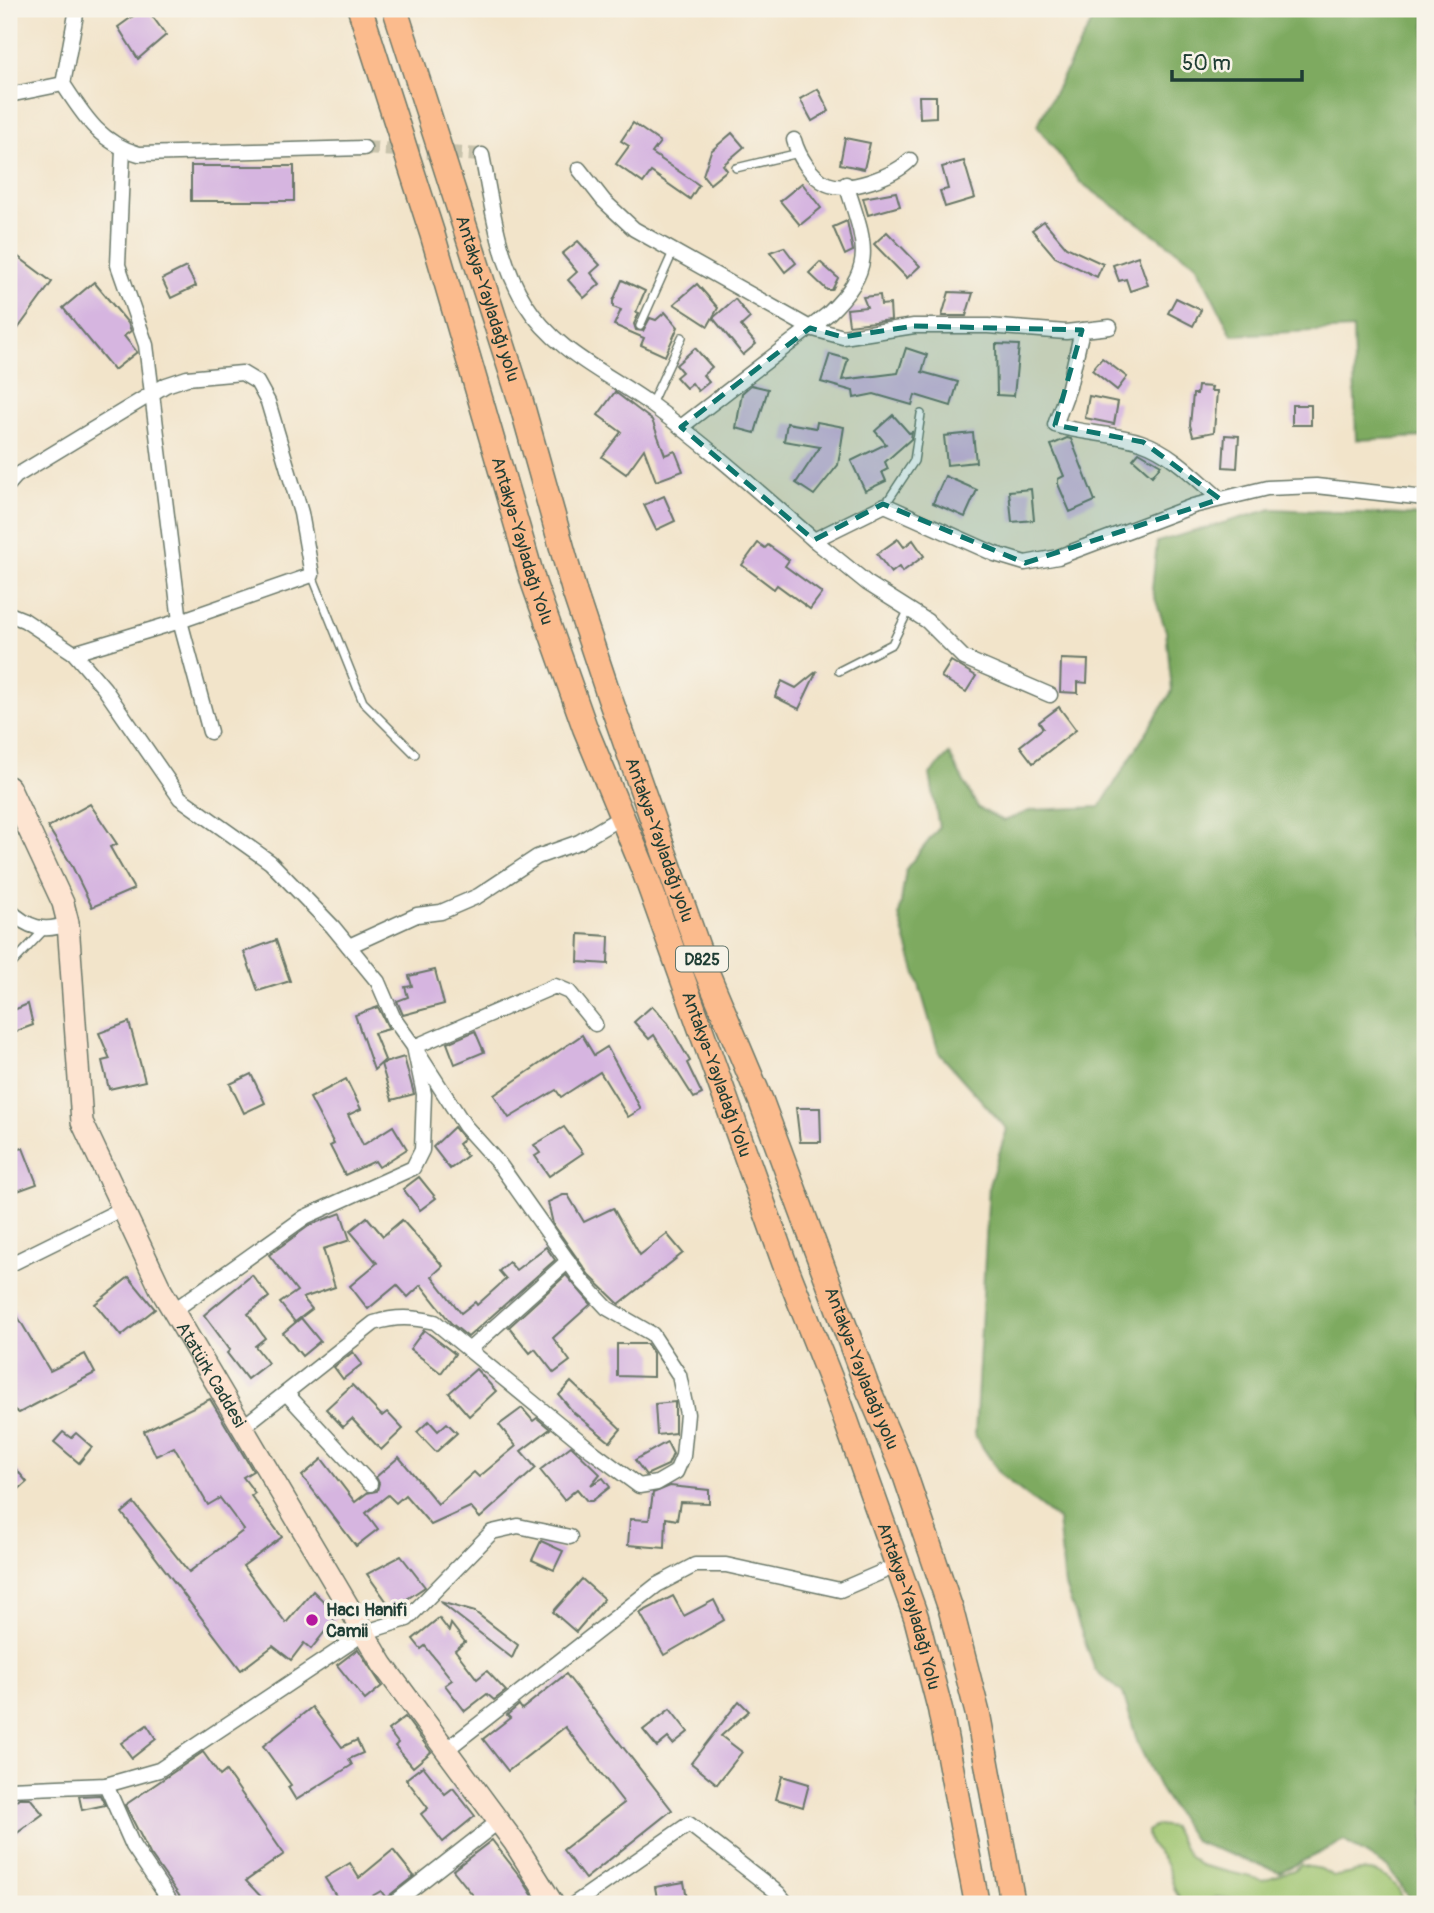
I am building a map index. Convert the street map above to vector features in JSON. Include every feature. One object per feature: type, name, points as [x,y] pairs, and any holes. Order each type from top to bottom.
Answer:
[{"type":"highway","name":"Antakya-Yayladağı Yolu","points":[[360,9],[432,233],[534,584],[584,728],[623,817],[916,1617],[940,1709],[977,1904]]},
{"type":"highway","name":"Antakya-Yayladağı yolu","points":[[395,9],[521,402],[575,594],[614,708],[705,968],[761,1101],[866,1384],[904,1472],[951,1610],[978,1715],[1013,1904]]},
{"type":"main road","name":"Atatürk Caddesi","points":[[9,787],[63,903],[68,923],[82,1122],[122,1209],[173,1311],[244,1426],[383,1665],[499,1821],[553,1904]]},
{"type":"street","points":[[77,9],[63,84],[97,132],[122,149],[139,154],[364,148]]},
{"type":"street","points":[[9,95],[63,84]]},
{"type":"street","points":[[796,146],[824,183],[846,184],[888,177],[910,160]]},
{"type":"street","points":[[122,149],[118,265],[146,345],[171,525],[180,621],[210,732]]},
{"type":"street","points":[[482,155],[499,239],[511,276],[524,302],[553,338],[578,359],[651,404],[681,427],[867,583],[933,626],[964,658],[1050,695]]},
{"type":"street","points":[[579,169],[624,221],[810,328],[843,337],[914,326],[989,326],[1055,332],[1110,327]]},
{"type":"street","points":[[681,427],[810,328],[845,297],[863,263],[865,244],[846,184]]},
{"type":"street","points":[[1083,330],[1069,387],[1055,425],[1089,435],[1143,442],[1172,459],[1220,499]]},
{"type":"street","points":[[9,484],[16,476],[177,380],[232,371],[242,373],[257,382],[268,402],[301,513],[312,575],[180,621],[74,653]]},
{"type":"street","points":[[814,540],[885,505],[995,554],[1025,563],[1058,557],[1220,499],[1267,488],[1317,486],[1425,498]]},
{"type":"street","points":[[9,614],[24,620],[74,653],[104,688],[180,798],[270,862],[349,946],[378,982],[394,1019],[465,1126],[500,1165],[568,1261],[607,1308],[652,1334],[679,1375],[687,1414],[683,1456],[676,1472],[657,1483],[639,1486],[592,1451],[435,1322],[398,1316],[373,1323],[244,1426]]},
{"type":"street","points":[[349,946],[417,915],[441,912],[478,896],[537,857],[579,842],[623,817]]},
{"type":"street","points":[[9,910],[28,925],[45,929],[68,923]]},
{"type":"street","points":[[414,1047],[555,986],[569,992],[595,1024]]},
{"type":"street","points":[[173,1311],[305,1217],[412,1168],[422,1150],[424,1094],[414,1047]]},
{"type":"street","points":[[9,1265],[122,1209]]},
{"type":"street","points":[[469,1350],[568,1261]]},
{"type":"street","points":[[286,1392],[370,1484]]},
{"type":"street","points":[[9,1789],[106,1785],[159,1770],[366,1632],[407,1619],[492,1532],[518,1526],[570,1537]]},
{"type":"street","points":[[446,1750],[647,1592],[695,1565],[726,1565],[765,1571],[840,1590],[898,1564]]},
{"type":"street","points":[[106,1785],[133,1846],[172,1904]]},
{"type":"street","points":[[393,1904],[499,1821]]},
{"type":"street","points":[[575,1904],[689,1824],[778,1893],[787,1904]]},
{"type":"lane","points":[[736,168],[796,146]]},
{"type":"lane","points":[[640,327],[673,251]]},
{"type":"lane","points":[[651,404],[682,337]]},
{"type":"lane","points":[[885,505],[914,461],[921,414]]},
{"type":"lane","points":[[312,575],[363,702],[415,754]]},
{"type":"lane","points":[[839,671],[892,644],[909,609]]},
{"type":"lane","points":[[9,967],[45,929]]},
{"type":"highlighted area","points":[[914,326],[1082,330],[1055,425],[1143,442],[1220,499],[1025,563],[883,504],[814,540],[681,427],[810,328],[843,337]]},
{"type":"green space","points":[[1045,9],[1425,9],[1425,437],[1356,440],[1353,329],[1232,335],[1196,264],[1080,182],[1037,126],[1095,16]]},
{"type":"green space","points":[[1272,509],[1425,516],[1425,1904],[1414,1904],[1388,1868],[1344,1841],[1280,1872],[1195,1842],[1161,1791],[1138,1744],[1123,1693],[1095,1670],[1065,1586],[1058,1520],[1002,1476],[975,1436],[989,1185],[1007,1129],[939,1053],[899,916],[906,869],[939,828],[930,774],[949,754],[978,808],[1004,821],[1032,810],[1100,807],[1172,691],[1166,631],[1152,589],[1157,542]]},
{"type":"green space","points":[[1157,1825],[1172,1827],[1189,1856],[1199,1865],[1263,1880],[1294,1870],[1300,1865],[1321,1869],[1333,1876],[1369,1871],[1383,1876],[1395,1885],[1404,1904],[1266,1904],[1217,1897],[1200,1904],[1185,1904],[1177,1894],[1163,1859],[1149,1840],[1147,1831]]},
{"type":"building","points":[[143,9],[147,9],[166,35],[138,59],[118,27]]},
{"type":"building","points":[[818,89],[829,111],[812,121],[800,99]]},
{"type":"building","points":[[919,96],[936,96],[936,117],[920,118]]},
{"type":"building","points":[[633,123],[660,142],[652,153],[699,185],[690,199],[651,172],[643,183],[616,164],[629,146],[621,141]]},
{"type":"building","points":[[732,133],[744,147],[723,165],[727,170],[710,184],[703,175],[711,151]]},
{"type":"building","points":[[845,138],[870,143],[864,169],[840,164]]},
{"type":"building","points":[[964,161],[975,198],[945,207],[940,191],[948,189],[942,167]]},
{"type":"building","points":[[191,166],[294,166],[294,201],[191,201]]},
{"type":"building","points":[[802,183],[821,208],[800,225],[780,201]]},
{"type":"building","points":[[896,192],[900,206],[868,215],[863,198]]},
{"type":"building","points":[[847,221],[853,251],[845,255],[833,227]]},
{"type":"building","points":[[1044,221],[1066,247],[1103,264],[1097,277],[1055,257],[1032,230]]},
{"type":"building","points":[[887,232],[920,266],[907,278],[874,244]]},
{"type":"building","points":[[578,241],[600,265],[591,273],[600,284],[584,298],[568,280],[577,272],[562,254]]},
{"type":"building","points":[[784,247],[796,263],[785,272],[770,252]]},
{"type":"building","points":[[9,250],[52,282],[9,341]]},
{"type":"building","points":[[1138,256],[1148,285],[1130,291],[1126,279],[1119,281],[1113,265]]},
{"type":"building","points":[[820,262],[838,278],[832,290],[827,290],[809,273]]},
{"type":"building","points":[[186,267],[196,286],[171,298],[162,279]]},
{"type":"building","points":[[622,280],[645,291],[636,312],[639,313],[634,324],[636,330],[643,331],[650,318],[656,320],[665,312],[678,327],[665,356],[641,345],[644,338],[614,325],[621,310],[613,307],[613,301]]},
{"type":"building","points":[[94,282],[128,323],[131,331],[124,336],[137,352],[114,370],[63,308]]},
{"type":"building","points":[[697,284],[718,308],[708,326],[674,304]]},
{"type":"building","points":[[949,292],[973,293],[966,316],[942,316]]},
{"type":"building","points":[[880,295],[881,305],[890,304],[891,320],[849,325],[847,309],[867,307],[863,297]]},
{"type":"building","points":[[1176,298],[1201,310],[1193,326],[1168,313]]},
{"type":"building","points":[[735,299],[750,318],[741,326],[756,344],[743,355],[713,318]]},
{"type":"building","points":[[996,344],[1019,345],[1014,396],[997,395]]},
{"type":"building","points":[[695,348],[712,367],[703,375],[709,382],[698,391],[692,383],[686,388],[676,377],[682,372],[676,365]]},
{"type":"building","points":[[906,348],[927,355],[922,372],[958,382],[951,406],[915,395],[912,405],[874,394],[854,398],[853,391],[821,382],[830,354],[848,359],[842,380],[898,373]]},
{"type":"building","points":[[1102,358],[1127,377],[1117,390],[1092,370]]},
{"type":"building","points":[[751,385],[768,389],[755,433],[736,428],[742,393]]},
{"type":"building","points":[[1198,386],[1212,387],[1211,391],[1217,391],[1214,432],[1193,436],[1190,425],[1193,394],[1197,394]]},
{"type":"building","points":[[615,392],[652,420],[665,455],[675,451],[683,471],[656,481],[644,449],[626,474],[602,457],[621,432],[598,415]]},
{"type":"building","points":[[1089,396],[1118,402],[1114,424],[1085,418]]},
{"type":"building","points":[[1292,405],[1311,405],[1311,425],[1292,425]]},
{"type":"building","points":[[893,415],[909,433],[912,432],[911,439],[885,462],[888,469],[882,472],[886,481],[865,491],[851,461],[886,444],[875,431]]},
{"type":"building","points":[[817,422],[844,427],[838,465],[814,495],[796,483],[820,447],[784,441],[787,423],[816,428]]},
{"type":"building","points":[[973,433],[976,462],[947,465],[944,436]]},
{"type":"building","points":[[1225,435],[1239,436],[1237,468],[1223,467]]},
{"type":"building","points":[[1067,438],[1071,439],[1095,501],[1070,512],[1058,484],[1058,479],[1064,476],[1051,445]]},
{"type":"building","points":[[1139,452],[1161,465],[1152,476],[1133,459]]},
{"type":"building","points":[[945,476],[977,490],[965,517],[933,503]]},
{"type":"building","points":[[1031,489],[1034,520],[1012,522],[1009,491]]},
{"type":"building","points":[[664,496],[675,521],[656,530],[644,505]]},
{"type":"building","points":[[898,539],[904,547],[913,540],[924,556],[902,572],[899,567],[891,573],[877,554]]},
{"type":"building","points":[[758,543],[765,548],[768,545],[789,560],[785,566],[822,593],[810,609],[777,585],[774,589],[742,565]]},
{"type":"building","points":[[1061,659],[1088,660],[1087,683],[1078,682],[1078,693],[1060,692]]},
{"type":"building","points":[[951,661],[976,676],[966,692],[941,677]]},
{"type":"building","points":[[817,671],[799,709],[775,697],[782,681],[796,688]]},
{"type":"building","points":[[1059,707],[1076,730],[1033,763],[1020,746],[1043,728],[1039,722]]},
{"type":"building","points":[[90,804],[117,844],[110,847],[134,889],[92,907],[71,864],[48,827]]},
{"type":"building","points":[[579,934],[609,936],[608,964],[578,962]]},
{"type":"building","points":[[276,940],[290,981],[258,991],[244,952]]},
{"type":"building","points":[[435,970],[444,1004],[403,1015],[397,1001],[408,997],[405,987],[412,986],[409,976]]},
{"type":"building","points":[[28,1004],[33,1025],[9,1034],[9,1012]]},
{"type":"building","points":[[652,1006],[668,1023],[690,1061],[687,1063],[702,1094],[694,1098],[654,1035],[649,1039],[634,1022]]},
{"type":"building","points":[[378,1007],[389,1029],[374,1033],[385,1060],[374,1070],[355,1015]]},
{"type":"building","points":[[129,1022],[145,1081],[109,1089],[102,1061],[110,1059],[99,1033]]},
{"type":"building","points":[[475,1031],[484,1052],[455,1064],[447,1043]]},
{"type":"building","points":[[582,1035],[594,1055],[607,1047],[641,1109],[628,1117],[600,1072],[561,1097],[556,1090],[509,1118],[494,1095]]},
{"type":"building","points":[[404,1057],[414,1094],[392,1100],[381,1064]]},
{"type":"building","points":[[251,1074],[265,1103],[244,1113],[230,1084]]},
{"type":"building","points":[[346,1079],[361,1109],[348,1115],[363,1145],[393,1126],[407,1149],[379,1167],[375,1161],[345,1175],[330,1146],[334,1144],[310,1098]]},
{"type":"building","points":[[796,1108],[820,1108],[821,1142],[800,1142]]},
{"type":"building","points":[[454,1127],[464,1139],[458,1144],[467,1156],[450,1169],[433,1147]]},
{"type":"building","points":[[564,1127],[583,1153],[549,1176],[535,1156],[540,1153],[534,1145]]},
{"type":"building","points":[[23,1148],[37,1184],[9,1194],[9,1152]]},
{"type":"building","points":[[419,1177],[436,1198],[420,1210],[403,1189]]},
{"type":"building","points":[[568,1195],[584,1222],[613,1208],[640,1255],[667,1234],[683,1253],[619,1304],[589,1275],[553,1224],[548,1202]]},
{"type":"building","points":[[341,1213],[350,1240],[323,1249],[335,1287],[303,1298],[312,1309],[295,1322],[280,1303],[297,1291],[269,1255],[310,1225]]},
{"type":"building","points":[[367,1217],[383,1236],[402,1220],[443,1266],[432,1276],[461,1313],[475,1302],[477,1305],[506,1279],[499,1271],[509,1262],[516,1270],[546,1247],[555,1260],[468,1337],[451,1323],[421,1285],[408,1297],[397,1285],[368,1309],[350,1286],[377,1263],[350,1231]]},
{"type":"building","points":[[252,1275],[269,1297],[248,1314],[265,1338],[255,1346],[268,1363],[247,1379],[227,1353],[230,1350],[204,1315]]},
{"type":"building","points":[[566,1275],[591,1304],[553,1338],[570,1361],[554,1373],[535,1349],[530,1353],[509,1327]]},
{"type":"building","points":[[129,1277],[155,1309],[121,1336],[95,1304]]},
{"type":"building","points":[[9,1302],[50,1371],[85,1354],[95,1373],[19,1413],[9,1406]]},
{"type":"building","points":[[301,1318],[320,1341],[302,1356],[283,1333]]},
{"type":"building","points":[[424,1330],[455,1354],[441,1373],[410,1349]]},
{"type":"building","points":[[617,1344],[647,1344],[653,1353],[653,1377],[617,1376]]},
{"type":"building","points":[[353,1352],[362,1364],[343,1379],[334,1367]]},
{"type":"building","points":[[476,1369],[496,1391],[469,1416],[449,1393]]},
{"type":"building","points":[[571,1382],[621,1429],[610,1442],[573,1412],[559,1395]]},
{"type":"building","points":[[352,1385],[382,1416],[387,1412],[403,1429],[381,1450],[352,1419],[343,1427],[326,1409]]},
{"type":"building","points":[[210,1399],[253,1471],[243,1477],[255,1493],[251,1496],[282,1537],[243,1566],[286,1623],[313,1591],[338,1615],[311,1649],[304,1643],[291,1660],[273,1646],[241,1670],[122,1513],[134,1503],[189,1572],[244,1530],[220,1498],[208,1505],[174,1447],[156,1456],[144,1431]]},
{"type":"building","points":[[675,1402],[675,1433],[657,1435],[655,1404]]},
{"type":"building","points":[[522,1408],[533,1421],[537,1418],[550,1429],[521,1451],[536,1468],[480,1518],[470,1507],[431,1525],[405,1495],[396,1503],[388,1495],[366,1513],[378,1529],[356,1546],[302,1476],[322,1459],[355,1502],[367,1493],[377,1491],[379,1483],[376,1477],[399,1457],[438,1504],[474,1472],[479,1477],[516,1446],[499,1425]]},
{"type":"building","points":[[429,1421],[438,1431],[447,1423],[457,1433],[436,1452],[417,1432]]},
{"type":"building","points":[[63,1432],[71,1438],[76,1433],[92,1447],[79,1463],[54,1442]]},
{"type":"building","points":[[667,1442],[673,1454],[668,1465],[646,1475],[635,1460]]},
{"type":"building","points":[[571,1446],[600,1474],[591,1485],[603,1478],[610,1487],[592,1501],[587,1501],[577,1489],[564,1500],[540,1470]]},
{"type":"building","points":[[9,1461],[27,1482],[9,1498]]},
{"type":"building","points":[[670,1486],[709,1490],[709,1503],[680,1502],[677,1520],[666,1518],[665,1548],[628,1545],[630,1519],[649,1520],[653,1493]]},
{"type":"building","points":[[541,1541],[563,1551],[554,1570],[532,1560]]},
{"type":"building","points":[[401,1556],[425,1587],[392,1609],[367,1574]]},
{"type":"building","points":[[582,1579],[604,1599],[576,1632],[553,1612]]},
{"type":"building","points":[[673,1596],[684,1616],[714,1600],[724,1620],[664,1655],[640,1613]]},
{"type":"building","points":[[440,1602],[475,1612],[518,1645],[512,1658]]},
{"type":"building","points":[[439,1618],[449,1631],[451,1624],[465,1642],[455,1650],[477,1679],[487,1671],[506,1691],[494,1700],[487,1694],[465,1711],[445,1685],[452,1680],[425,1646],[421,1649],[413,1639]]},
{"type":"building","points":[[358,1649],[382,1686],[365,1700],[337,1665]]},
{"type":"building","points":[[566,1674],[672,1810],[585,1879],[563,1850],[624,1803],[565,1727],[508,1771],[483,1739],[510,1718],[507,1715],[519,1705],[522,1709]]},
{"type":"building","points":[[739,1701],[749,1711],[721,1736],[742,1752],[717,1784],[691,1763]]},
{"type":"building","points":[[312,1707],[342,1747],[357,1740],[363,1753],[349,1759],[352,1765],[296,1800],[288,1787],[291,1785],[263,1746]]},
{"type":"building","points":[[670,1709],[688,1732],[673,1744],[668,1738],[657,1747],[643,1730]]},
{"type":"building","points":[[405,1717],[431,1752],[413,1767],[395,1746],[398,1743],[388,1730]]},
{"type":"building","points":[[147,1725],[156,1739],[132,1758],[121,1743]]},
{"type":"building","points":[[203,1752],[220,1776],[226,1771],[284,1854],[246,1881],[268,1904],[185,1904],[150,1854],[125,1805]]},
{"type":"building","points":[[423,1766],[445,1794],[453,1788],[475,1816],[443,1842],[421,1814],[428,1808],[406,1779]]},
{"type":"building","points":[[782,1776],[809,1784],[803,1807],[776,1799]]},
{"type":"building","points":[[100,1795],[105,1805],[82,1810],[79,1796]]},
{"type":"building","points":[[19,1798],[30,1798],[43,1814],[9,1839],[9,1806]]},
{"type":"building","points":[[492,1840],[538,1904],[480,1904],[453,1870]]},
{"type":"building","points":[[393,1850],[414,1876],[386,1898],[381,1891],[358,1904],[341,1904],[325,1878],[350,1863],[359,1878]]},
{"type":"building","points":[[684,1882],[688,1904],[658,1904],[655,1887]]},
{"type":"tunnel","points":[[364,148],[482,155]]},
{"type":"place","name":"Hacı Hanifi Camii","points":[[312,1620]]}]
